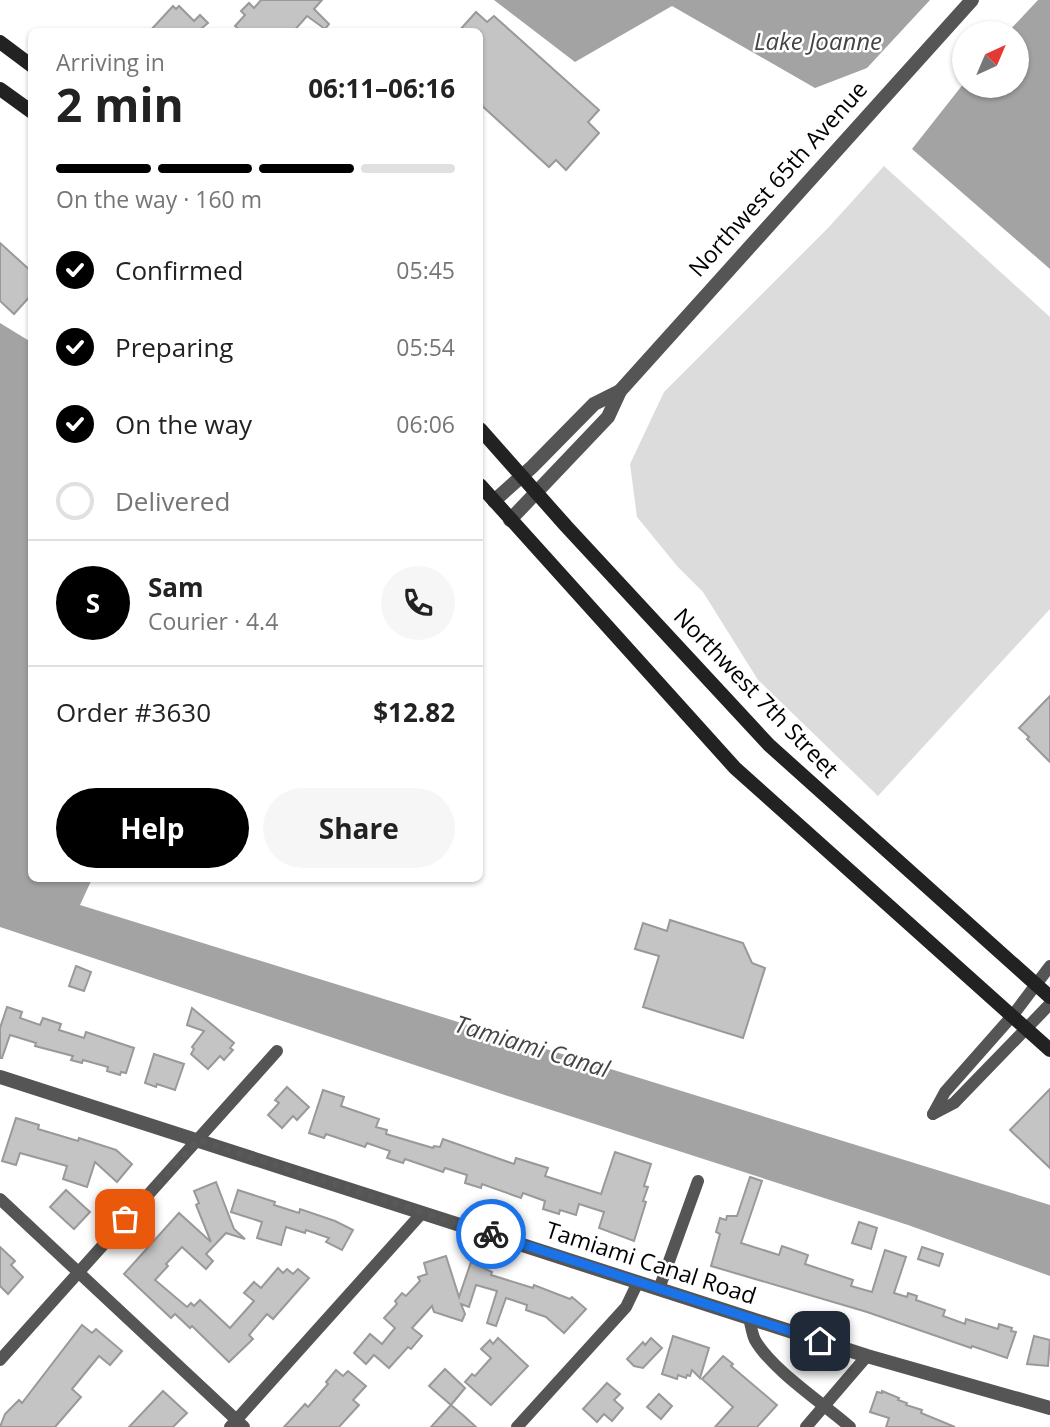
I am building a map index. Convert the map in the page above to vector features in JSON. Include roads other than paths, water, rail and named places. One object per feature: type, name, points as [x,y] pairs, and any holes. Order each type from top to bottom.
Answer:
[{"type":"main road","points":[[0,41],[28,63]]},
{"type":"main road","points":[[0,89],[28,109]]},
{"type":"main road","name":"Northwest 7th Street","points":[[483,432],[536,494],[769,745],[1050,997]]},
{"type":"main road","points":[[483,488],[735,768],[1050,1050]]},
{"type":"street","name":"Northwest 65th Avenue","points":[[510,520],[608,417],[620,391],[972,0]]},
{"type":"street","name":"Northwest 65th Avenue","points":[[494,501],[594,404],[620,391]]},
{"type":"street","points":[[1050,965],[1013,1015],[945,1092],[933,1114],[954,1103],[1050,1004]]},
{"type":"street","points":[[0,1360],[277,1051]]},
{"type":"street","name":"Tamiami Canal Road","points":[[0,1077],[867,1356],[1050,1408]]},
{"type":"street","points":[[659,1289],[698,1181]]},
{"type":"street","points":[[0,1199],[237,1425],[422,1213]]},
{"type":"street","points":[[517,1427],[626,1307],[638,1282]]},
{"type":"street","points":[[749,1318],[755,1339],[762,1349],[850,1427]]},
{"type":"street","points":[[806,1427],[867,1356]]},
{"type":"water","name":"Lake Joanne","points":[[494,0],[930,0],[867,68],[815,88],[672,6],[575,62]]},
{"type":"water","points":[[1038,0],[1050,0],[1050,269],[912,149],[952,98],[1029,98],[1029,21],[1018,21]]},
{"type":"water","name":"Tamiami Canal","points":[[0,323],[28,340],[28,882],[91,882],[80,905],[1050,1205],[1050,1276],[908,1225],[514,1098],[0,927]]}]
